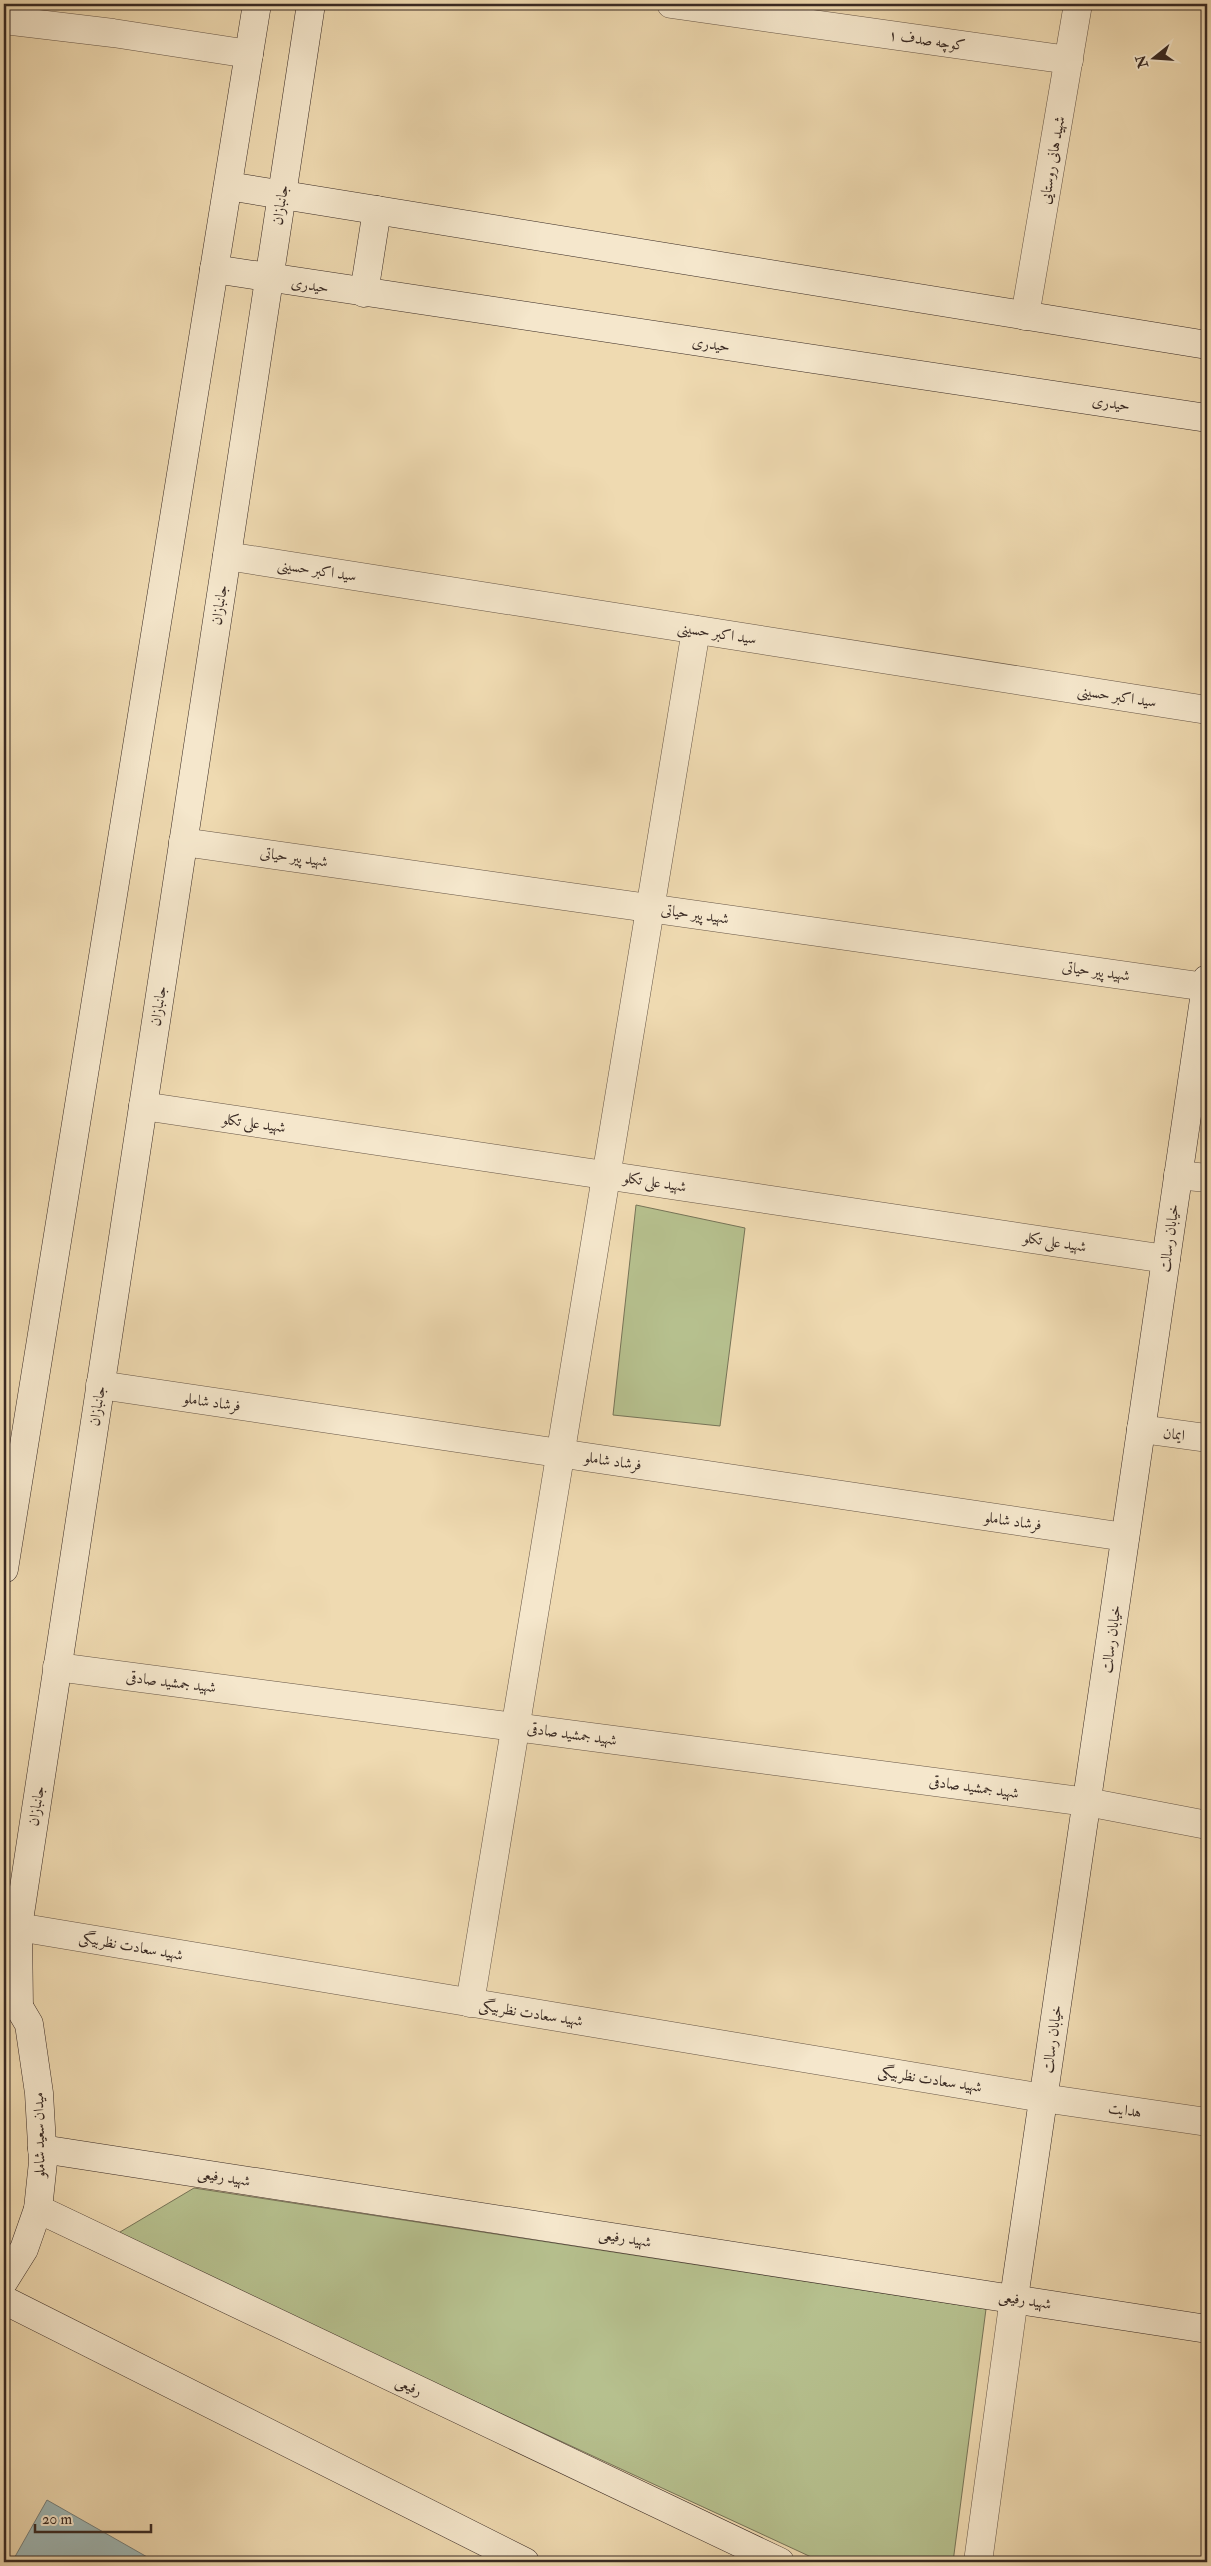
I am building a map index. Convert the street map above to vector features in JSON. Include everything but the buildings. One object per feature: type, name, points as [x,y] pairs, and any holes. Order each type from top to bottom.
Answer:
[{"type":"street","points":[[4,1569],[257,4]]},
{"type":"street","name":"جانبازان","points":[[12,2000],[18,1927],[311,4]]},
{"type":"street","name":"کوچه صدف ۱","points":[[671,4],[787,12],[1069,60]]},
{"type":"street","name":"شهید هانی روستایی","points":[[1025,316],[1078,4]]},
{"type":"street","points":[[4,20],[112,33],[249,54]]},
{"type":"street","points":[[228,186],[1207,345]]},
{"type":"street","points":[[364,293],[377,210]]},
{"type":"street","name":"حیدری","points":[[214,269],[1207,418]]},
{"type":"street","name":"سید اکبر حسینی","points":[[227,556],[1207,710]]},
{"type":"street","points":[[470,2003],[696,630]]},
{"type":"street","name":"شهید پیر حیاتی","points":[[183,842],[650,908],[1207,983]]},
{"type":"street","name":"خیابان رسالت","points":[[978,2562],[1043,2098],[1207,983]]},
{"type":"street","name":"شهید علی تکلو","points":[[143,1106],[1166,1259]]},
{"type":"street","points":[[1178,1175],[1207,1178]]},
{"type":"street","name":"فرشاد شاملو","points":[[100,1386],[1125,1538]]},
{"type":"street","name":"ایمان","points":[[1141,1430],[1207,1438]]},
{"type":"street","name":"شهید جمشید صادقی","points":[[57,1667],[1087,1802],[1207,1825]]},
{"type":"street","name":"شهید سعادت نظربیگی","points":[[18,1927],[1043,2098]]},
{"type":"street","name":"میدان سعید شاملو","points":[[4,2281],[24,2249],[38,2209],[42,2149],[39,2092],[29,2024],[12,2000]]},
{"type":"street","name":"هدایت","points":[[1043,2098],[1207,2122]]},
{"type":"street","name":"شهید رفیعی","points":[[42,2149],[1207,2329]]},
{"type":"street","name":"رفیعی","points":[[38,2209],[780,2562]]},
{"type":"street","points":[[4,2300],[525,2562]]},
{"type":"green space","points":[[636,1205],[745,1228],[720,1426],[613,1415]]},
{"type":"green space","points":[[194,2188],[986,2309],[953,2562],[822,2562],[115,2235]]},
{"type":"water","points":[[47,2500],[156,2562],[12,2562]]}]
